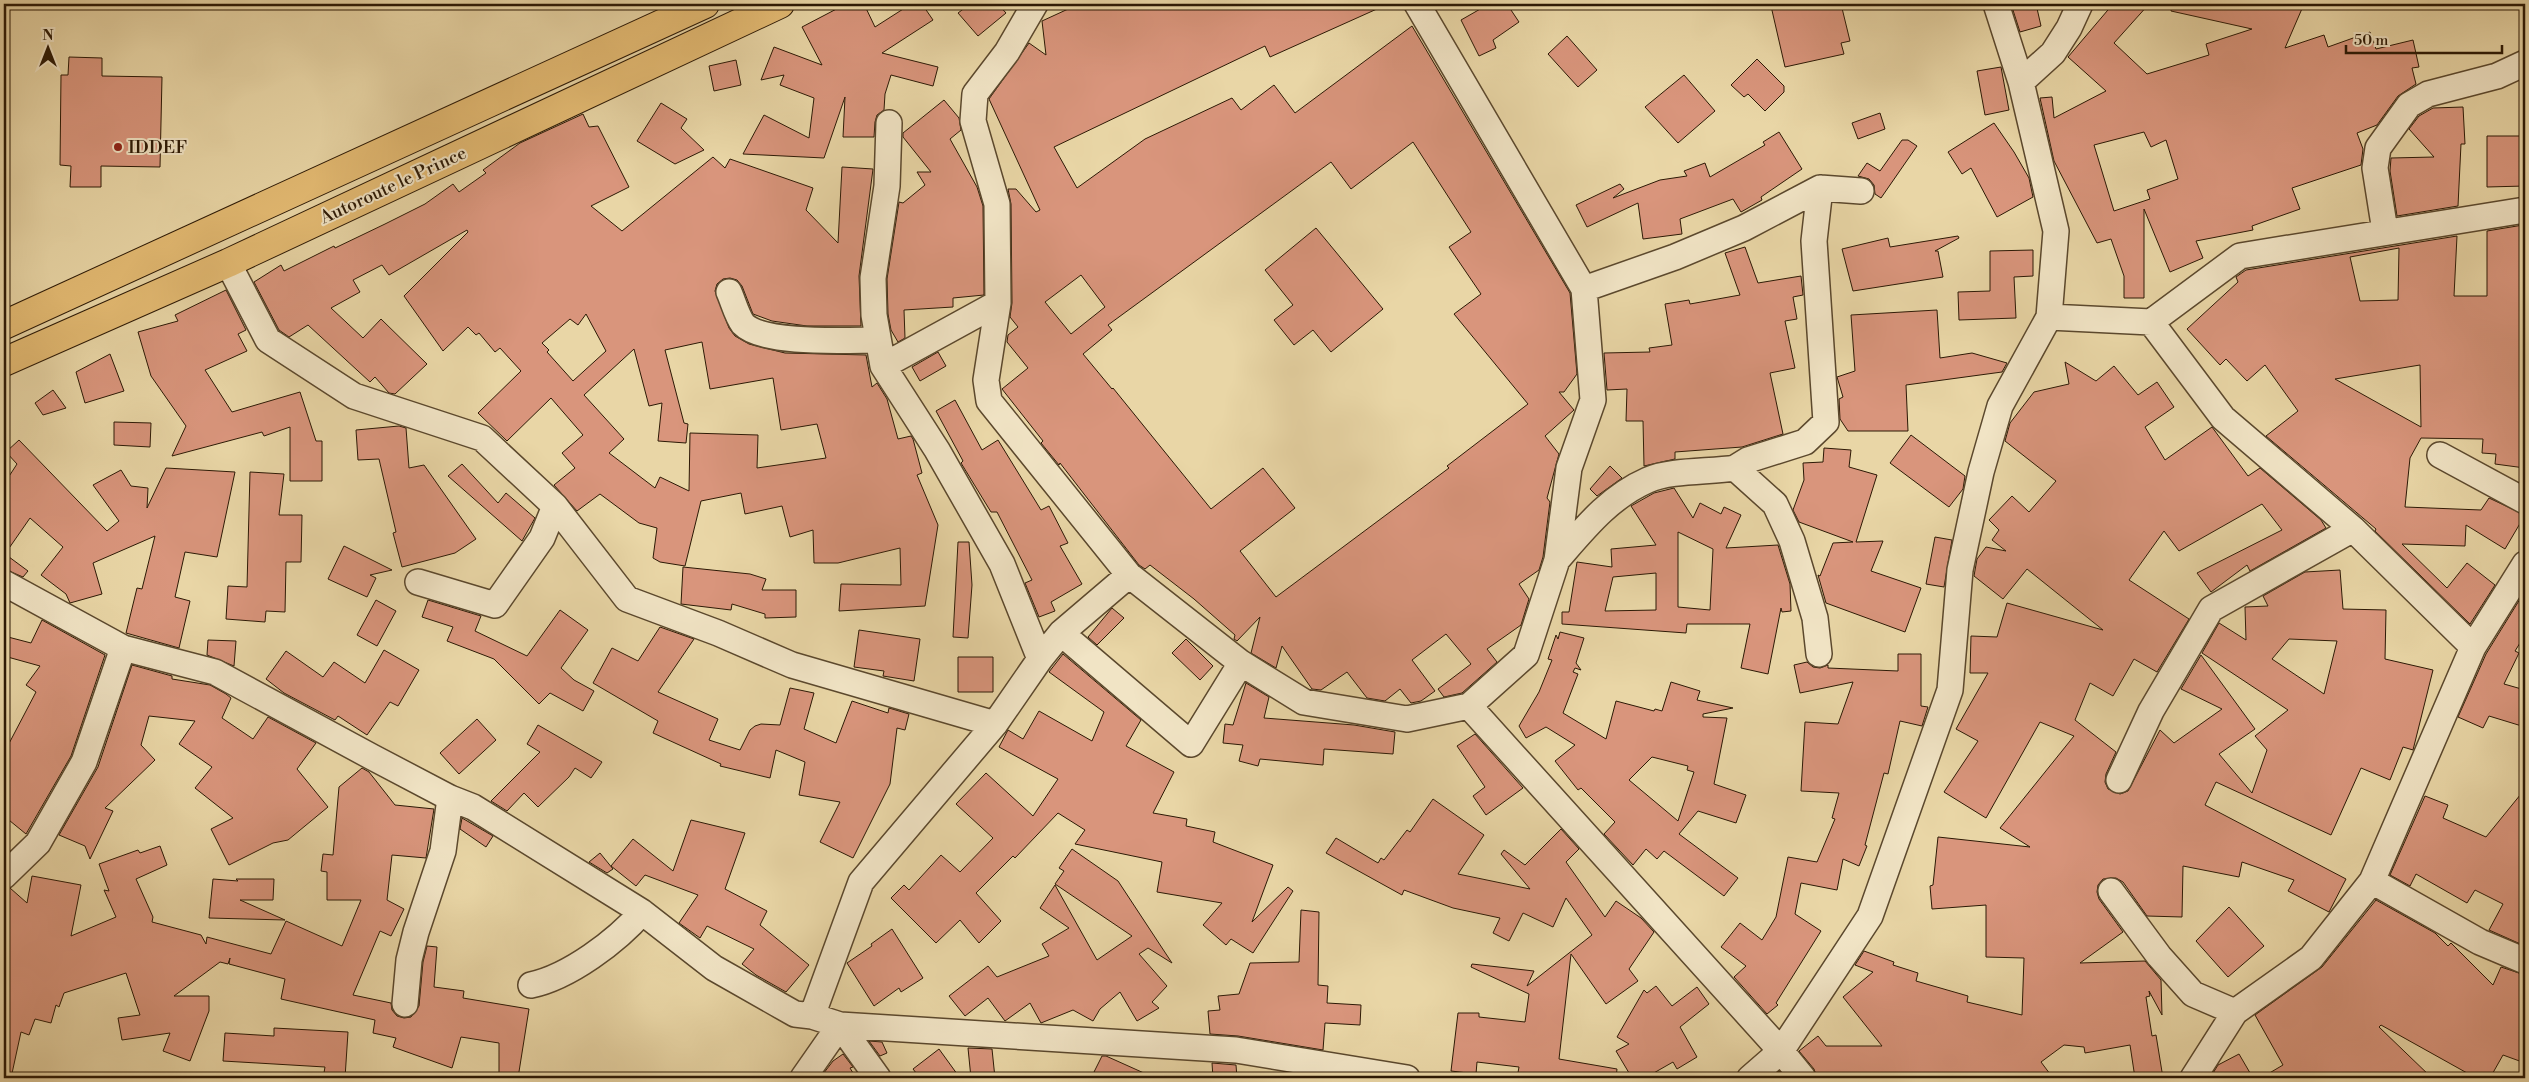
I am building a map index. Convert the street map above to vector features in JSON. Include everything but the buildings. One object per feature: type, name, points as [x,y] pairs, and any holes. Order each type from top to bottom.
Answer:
[{"type":"main road","name":"Autoroute le Prince","points":[[4,362],[228,263],[780,4]]},
{"type":"main road","name":"Autoroute le Prince","points":[[4,325],[693,6]]},
{"type":"street","points":[[1035,4],[1007,52],[975,94],[972,121],[997,204],[998,303],[986,380],[989,401],[1130,575],[1241,663],[1304,702],[1407,719],[1470,706],[1526,655],[1557,560],[1568,468],[1593,400],[1584,288],[1416,4]]},
{"type":"street","points":[[1750,1078],[1781,1050],[1870,916],[1950,690],[1960,570],[1981,472],[2000,406],[2048,317],[2056,231],[2021,82],[1996,4]]},
{"type":"street","points":[[2021,82],[2053,53],[2069,28],[2080,4]]},
{"type":"street","points":[[2385,231],[2375,168],[2378,148],[2409,105],[2428,94],[2497,76],[2525,63]]},
{"type":"street","points":[[889,123],[887,186],[874,278],[876,340],[883,366],[937,450],[1002,564],[1040,659]]},
{"type":"street","points":[[1584,288],[1675,257],[1744,228],[1820,188],[1861,191]]},
{"type":"street","points":[[1557,560],[1598,512],[1649,479],[1688,472],[1710,472],[1735,468],[1748,460],[1805,442],[1826,422],[1814,241],[1820,188]]},
{"type":"street","points":[[2048,317],[2152,322],[2240,256],[2385,231],[2525,210]]},
{"type":"street","points":[[228,263],[268,340],[354,396],[482,438],[555,506],[627,600],[718,633],[792,665],[995,724]]},
{"type":"street","points":[[729,292],[743,324],[762,333],[798,340],[876,340]]},
{"type":"street","points":[[883,366],[998,303]]},
{"type":"street","points":[[2152,322],[2223,418],[2353,530],[2473,647]]},
{"type":"street","points":[[2440,455],[2525,502]]},
{"type":"street","points":[[1735,468],[1775,504],[1792,540],[1815,618],[1819,654]]},
{"type":"street","points":[[418,582],[495,605],[542,538],[555,506]]},
{"type":"street","points":[[2119,780],[2151,711],[2211,609],[2353,530]]},
{"type":"street","points":[[2193,1078],[2235,1012],[2311,958],[2372,881],[2473,647],[2525,564]]},
{"type":"street","points":[[812,1016],[861,882],[995,724],[1040,659],[1061,634],[1130,575]]},
{"type":"street","points":[[4,583],[123,648],[214,672],[450,798],[473,807],[642,912],[714,968],[795,1014],[812,1016],[840,1025],[1236,1050],[1407,1078]]},
{"type":"street","points":[[1061,634],[1191,744],[1241,663]]},
{"type":"street","points":[[4,876],[38,842],[84,762],[123,648]]},
{"type":"street","points":[[1470,706],[1781,1050],[1802,1078]]},
{"type":"street","points":[[406,1004],[409,960],[416,932],[443,851],[450,798]]},
{"type":"street","points":[[2372,881],[2480,942],[2525,961]]},
{"type":"street","points":[[2110,891],[2159,956],[2193,994],[2235,1012]]},
{"type":"street","points":[[531,985],[545,982],[581,963],[632,923],[642,912]]},
{"type":"street","points":[[803,1078],[840,1025]]},
{"type":"street","points":[[840,1025],[878,1078]]},
{"type":"place","name":"IDDEF","points":[[118,147]]}]
